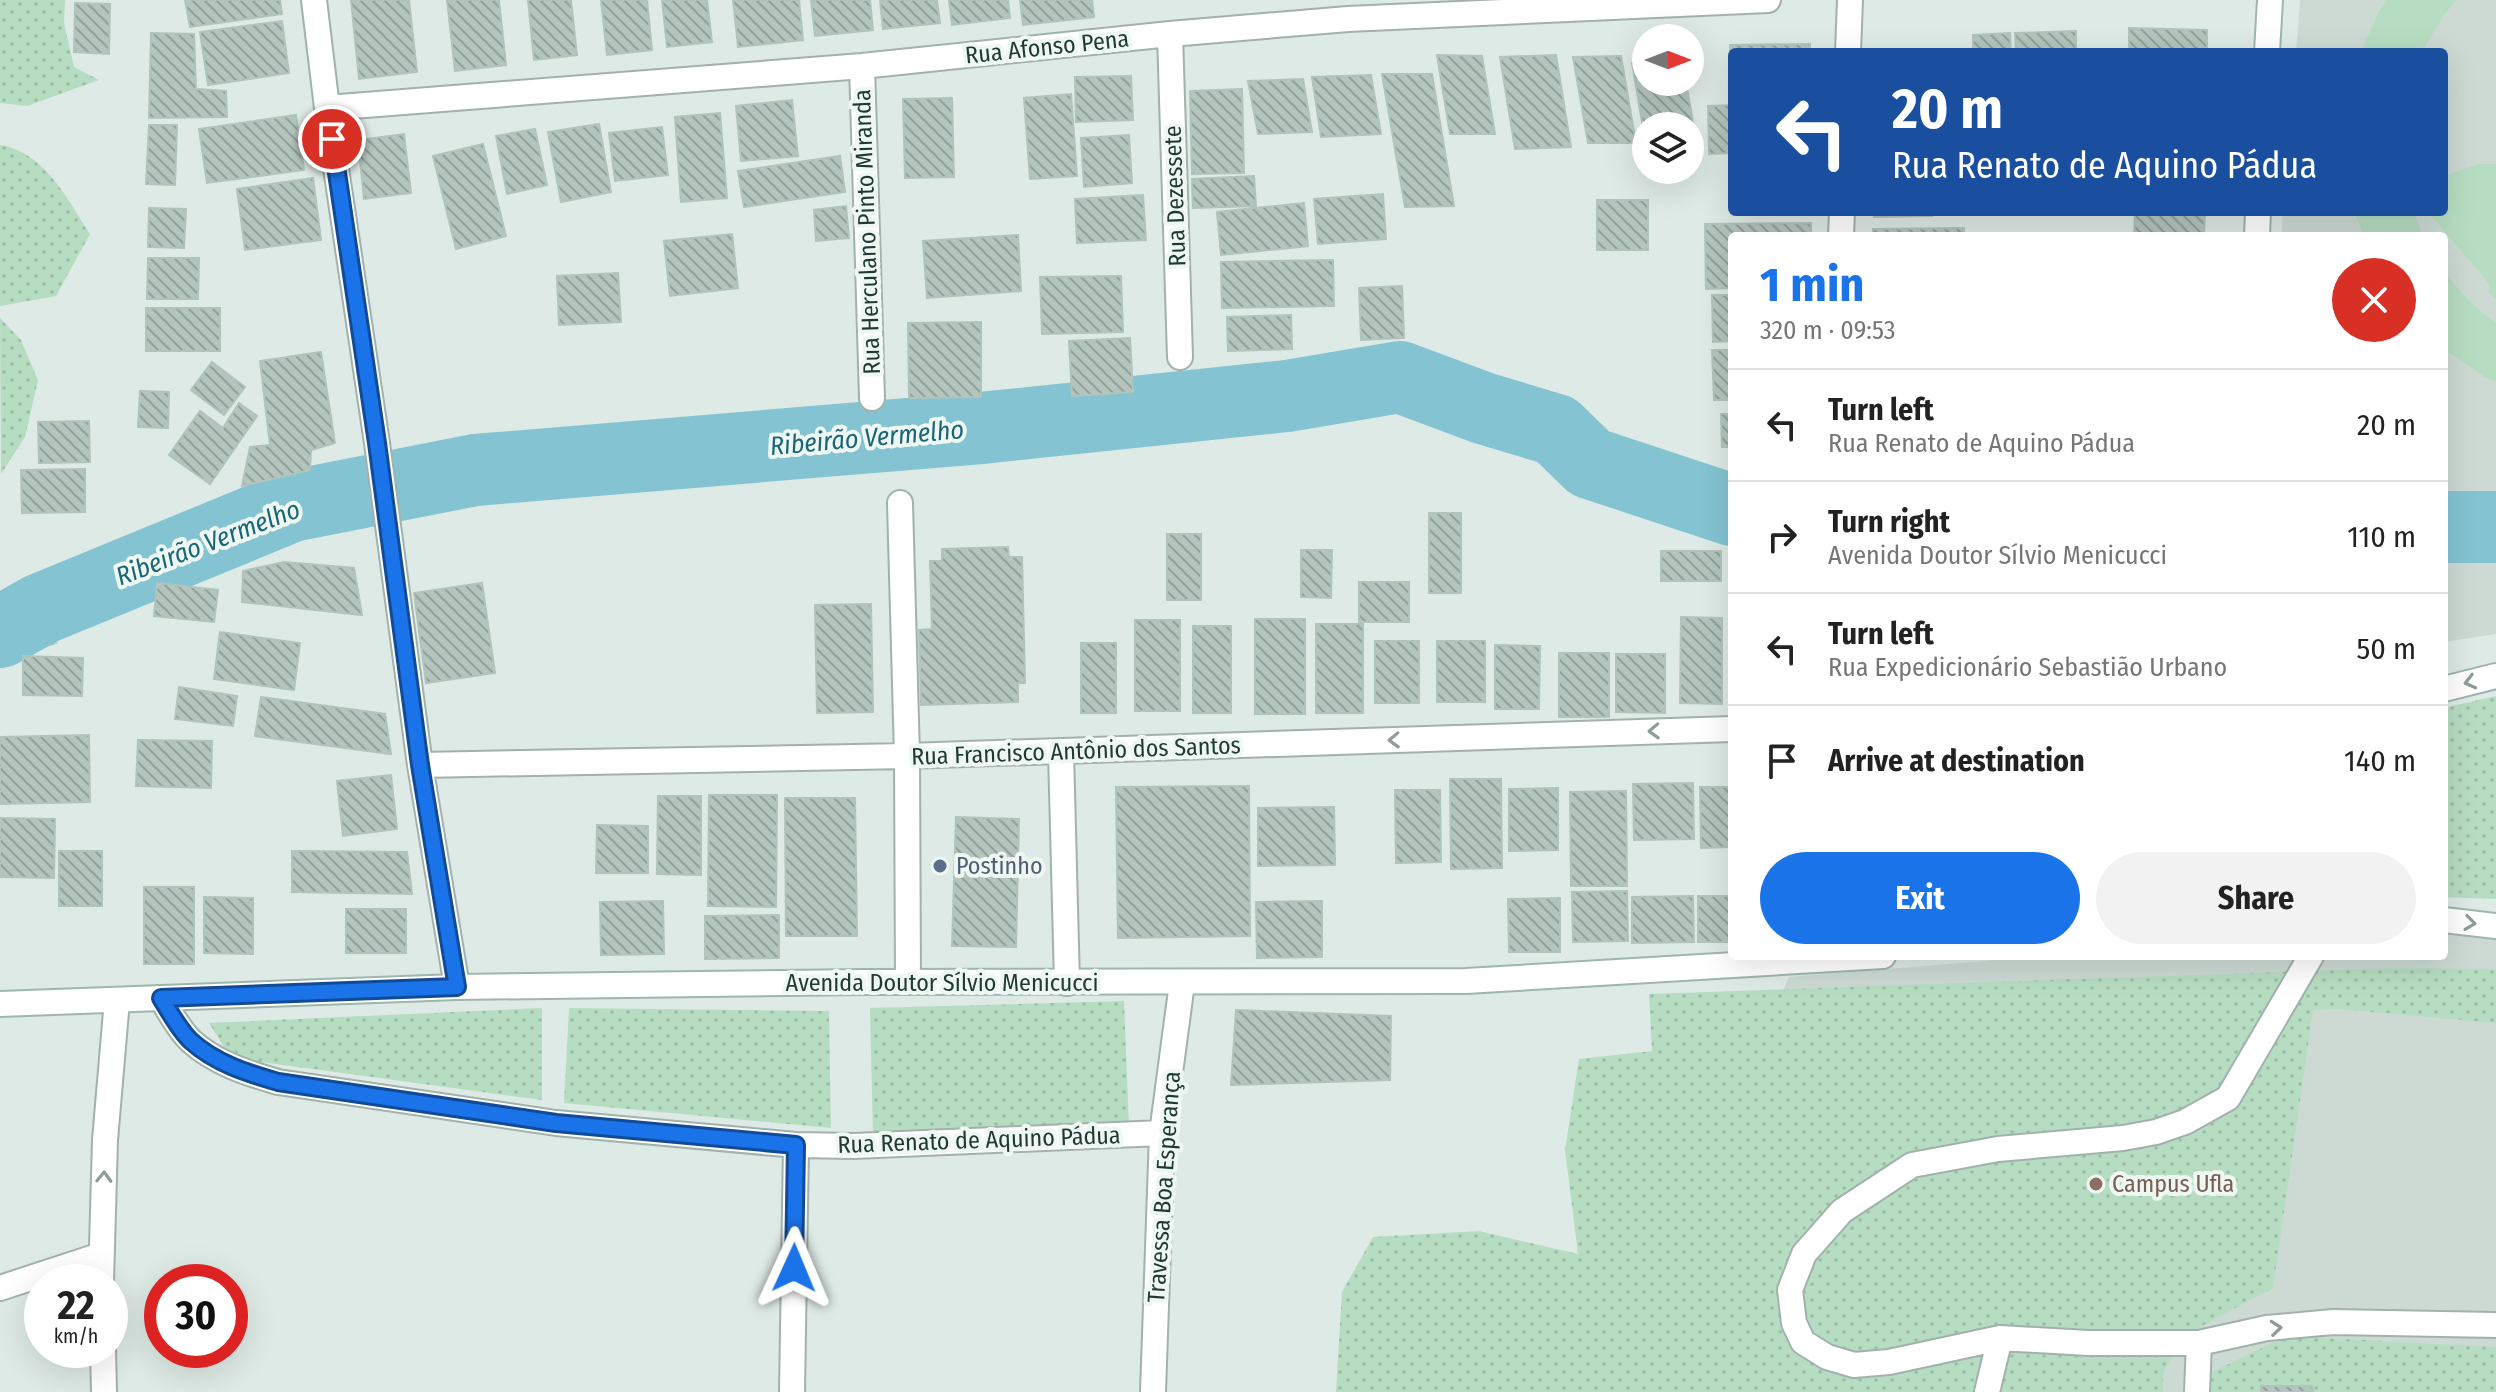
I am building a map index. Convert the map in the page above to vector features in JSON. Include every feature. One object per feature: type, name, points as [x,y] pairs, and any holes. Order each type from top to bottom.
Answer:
[{"type":"street","points":[[314,0],[420,765],[457,987]]},
{"type":"street","name":"Rua Afonso Pena","points":[[327,108],[862,66],[1170,34],[1346,10],[1768,0]]},
{"type":"street","points":[[1848,48],[1850,0]]},
{"type":"street","points":[[2267,48],[2270,0]]},
{"type":"street","name":"Rua Dezessete","points":[[1170,34],[1180,357]]},
{"type":"street","name":"Rua Herculano Pinto Miranda","points":[[862,66],[872,398]]},
{"type":"street","points":[[900,503],[907,756],[908,982]]},
{"type":"street","points":[[2448,688],[2496,676]]},
{"type":"street","name":"Rua Francisco Antônio dos Santos","points":[[420,765],[1061,752],[1728,729]]},
{"type":"street","points":[[1061,752],[1067,983]]},
{"type":"street","points":[[2448,920],[2496,926]]},
{"type":"street","name":"Avenida Doutor Sílvio Menicucci","points":[[0,1004],[457,987],[1466,981],[1816,960]]},
{"type":"street","points":[[2309,960],[2228,1098],[2185,1122],[2156,1132],[2123,1138],[1998,1149],[1912,1165],[1842,1211],[1804,1254],[1790,1290],[1794,1323],[1803,1342],[1827,1357],[1854,1365],[1889,1362],[2000,1338],[2088,1343],[2199,1343],[2267,1328],[2333,1322],[2496,1325]]},
{"type":"street","name":"Travessa Boa Esperança","points":[[1153,1392],[1162,1133],[1182,983]]},
{"type":"street","name":"Rua Renato de Aquino Pádua","points":[[161,998],[188,1039],[209,1055],[244,1072],[278,1082],[556,1123],[796,1145],[854,1146],[1162,1133]]},
{"type":"street","points":[[101,1264],[105,1140],[117,1000]]},
{"type":"street","points":[[792,1392],[796,1145]]},
{"type":"street","points":[[0,1288],[101,1255]]},
{"type":"street","points":[[1987,1392],[2000,1338]]},
{"type":"street","points":[[2197,1392],[2199,1343]]},
{"type":"street","points":[[103,1368],[104,1392]]},
{"type":"shaded area","points":[[2300,0],[2496,0],[2496,634],[2448,641],[2448,232],[2281,232],[2283,216],[2448,216],[2448,48],[2296,48]]},
{"type":"shaded area","name":"Campus Ufla","points":[[2496,920],[2496,1392],[1602,1392],[1789,977],[1998,960],[2448,960],[2448,924]]},
{"type":"green space","points":[[0,0],[65,0],[64,23],[74,67],[99,80],[27,106],[0,103]]},
{"type":"green space","points":[[2387,0],[2456,0],[2424,48],[2363,48]]},
{"type":"green space","points":[[0,145],[16,149],[42,167],[63,192],[90,234],[56,296],[0,306]]},
{"type":"green space","points":[[2479,164],[2496,164],[2496,300],[2489,293],[2490,285],[2431,216],[2448,216],[2448,175]]},
{"type":"green space","points":[[2356,216],[2416,216],[2422,232],[2362,232]]},
{"type":"green space","points":[[2448,276],[2467,299],[2496,323],[2496,382],[2448,352]]},
{"type":"green space","points":[[0,318],[21,340],[38,380],[25,437],[1,474]]},
{"type":"green space","points":[[56,581],[58,644],[0,657],[0,591]]},
{"type":"green space","points":[[2496,696],[2496,899],[2448,897],[2448,707]]},
{"type":"green space","name":"Campus Ufla","points":[[2392,968],[2496,969],[2496,1023],[2339,1009],[2313,1010],[2273,1288],[2183,1336],[2163,1373],[2163,1392],[1336,1392],[1342,1292],[1373,1237],[1479,1231],[1578,1254],[1565,1150],[1579,1059],[1652,1051],[1649,994]]},
{"type":"green space","points":[[1124,1001],[1129,1127],[873,1138],[870,1008]]},
{"type":"green space","points":[[542,1008],[542,1100],[231,1058],[209,1023]]},
{"type":"green space","points":[[569,1008],[829,1011],[831,1128],[564,1103]]},
{"type":"green space","points":[[2286,1336],[2496,1347],[2496,1392],[2203,1392],[2202,1377]]},
{"type":"building","points":[[185,0],[280,0],[282,14],[190,27]]},
{"type":"building","points":[[351,0],[409,0],[417,72],[359,79]]},
{"type":"building","points":[[447,0],[499,0],[506,65],[455,71]]},
{"type":"building","points":[[528,0],[571,0],[577,55],[534,60]]},
{"type":"building","points":[[601,0],[647,0],[652,50],[607,55]]},
{"type":"building","points":[[662,0],[707,0],[712,42],[667,47]]},
{"type":"building","points":[[733,0],[799,0],[803,40],[738,47]]},
{"type":"building","points":[[811,0],[870,0],[873,30],[815,36]]},
{"type":"building","points":[[880,0],[937,0],[940,23],[883,29]]},
{"type":"building","points":[[949,0],[1008,0],[1010,18],[952,25]]},
{"type":"building","points":[[1020,0],[1092,0],[1094,17],[1023,25]]},
{"type":"building","points":[[75,3],[110,4],[109,54],[74,52]]},
{"type":"building","points":[[282,21],[289,73],[208,85],[200,32]]},
{"type":"building","points":[[2129,28],[2207,30],[2207,48],[2129,48]]},
{"type":"building","points":[[2076,31],[2076,48],[2016,48],[2015,33]]},
{"type":"building","points":[[151,33],[194,34],[196,89],[226,91],[227,117],[149,118]]},
{"type":"building","points":[[2010,33],[2011,48],[1973,48],[1973,35]]},
{"type":"building","points":[[1810,44],[1810,48],[1730,48],[1730,45]]},
{"type":"building","points":[[1437,55],[1482,56],[1495,134],[1450,134]]},
{"type":"building","points":[[1556,55],[1571,147],[1515,149],[1500,57]]},
{"type":"building","points":[[1621,56],[1632,120],[1632,143],[1588,143],[1573,57]]},
{"type":"building","points":[[1382,74],[1432,74],[1454,206],[1405,207]]},
{"type":"building","points":[[1371,75],[1381,134],[1321,137],[1312,77]]},
{"type":"building","points":[[1131,76],[1133,120],[1076,122],[1075,77]]},
{"type":"building","points":[[1303,79],[1312,132],[1258,134],[1248,81]]},
{"type":"building","points":[[1242,89],[1244,173],[1192,174],[1190,91]]},
{"type":"building","points":[[1071,94],[1077,176],[1030,179],[1024,98]]},
{"type":"building","points":[[1638,96],[1688,96],[1691,112],[1640,112]]},
{"type":"building","points":[[952,98],[954,177],[905,178],[903,99]]},
{"type":"building","points":[[792,100],[798,156],[741,161],[736,106]]},
{"type":"building","points":[[1728,105],[1728,153],[1709,154],[1708,106]]},
{"type":"building","points":[[720,113],[727,198],[681,202],[675,117]]},
{"type":"building","points":[[296,115],[304,170],[207,183],[199,129]]},
{"type":"building","points":[[599,124],[611,192],[561,202],[548,132]]},
{"type":"building","points":[[149,125],[177,125],[175,185],[146,184]]},
{"type":"building","points":[[662,127],[668,175],[615,181],[609,133]]},
{"type":"building","points":[[535,129],[547,185],[507,194],[496,136]]},
{"type":"building","points":[[404,134],[411,193],[364,199],[358,140]]},
{"type":"building","points":[[1129,135],[1132,183],[1084,187],[1081,138]]},
{"type":"building","points":[[483,144],[506,236],[456,249],[433,156]]},
{"type":"building","points":[[840,156],[845,192],[744,207],[738,171]]},
{"type":"building","points":[[1254,176],[1256,206],[1193,208],[1192,179]]},
{"type":"building","points":[[313,178],[321,240],[245,250],[237,189]]},
{"type":"building","points":[[1383,194],[1386,239],[1318,244],[1314,199]]},
{"type":"building","points":[[1143,195],[1146,240],[1077,243],[1075,199]]},
{"type":"building","points":[[1597,200],[1648,200],[1648,250],[1597,250]]},
{"type":"building","points":[[1304,203],[1308,246],[1221,255],[1217,212]]},
{"type":"building","points":[[846,206],[849,238],[816,241],[814,210]]},
{"type":"building","points":[[149,208],[186,209],[184,248],[148,247]]},
{"type":"building","points":[[2135,216],[2205,216],[2204,232],[2134,232]]},
{"type":"building","points":[[1811,223],[1811,232],[1728,232],[1728,288],[1706,289],[1705,224]]},
{"type":"building","points":[[1964,228],[1964,232],[1873,232],[1873,229]]},
{"type":"building","points":[[732,234],[738,288],[670,296],[664,241]]},
{"type":"building","points":[[1018,235],[1021,291],[927,298],[923,241]]},
{"type":"building","points":[[148,258],[199,258],[198,299],[147,299]]},
{"type":"building","points":[[1333,260],[1334,306],[1222,308],[1221,262]]},
{"type":"building","points":[[618,273],[621,322],[559,325],[557,276]]},
{"type":"building","points":[[1121,276],[1123,332],[1042,334],[1040,277]]},
{"type":"building","points":[[1402,286],[1404,338],[1361,340],[1359,288]]},
{"type":"building","points":[[1712,295],[1728,295],[1728,341],[1713,342]]},
{"type":"building","points":[[146,308],[220,308],[220,351],[146,351]]},
{"type":"building","points":[[1291,315],[1292,349],[1228,351],[1227,317]]},
{"type":"building","points":[[981,322],[981,397],[909,398],[908,323]]},
{"type":"building","points":[[1130,338],[1133,392],[1072,396],[1069,341]]},
{"type":"building","points":[[1712,350],[1728,350],[1728,400],[1714,400]]},
{"type":"building","points":[[321,352],[335,443],[311,450],[310,470],[242,486],[250,447],[270,445],[260,361]]},
{"type":"building","points":[[212,362],[245,387],[224,415],[191,390]]},
{"type":"building","points":[[140,391],[169,392],[168,428],[138,427]]},
{"type":"building","points":[[239,403],[257,416],[210,484],[169,455],[200,411],[223,428]]},
{"type":"building","points":[[1721,414],[1728,414],[1728,447],[1722,447]]},
{"type":"building","points":[[89,421],[90,462],[39,463],[38,422]]},
{"type":"building","points":[[85,469],[85,512],[22,513],[21,470]]},
{"type":"building","points":[[1429,513],[1461,513],[1461,593],[1429,593]]},
{"type":"building","points":[[1167,534],[1201,534],[1201,600],[1167,600]]},
{"type":"building","points":[[1008,547],[1009,557],[1022,557],[1025,683],[1018,683],[1018,702],[921,705],[919,630],[932,629],[930,561],[942,561],[942,549]]},
{"type":"building","points":[[1301,550],[1332,550],[1331,598],[1301,597]]},
{"type":"building","points":[[1661,551],[1721,551],[1721,581],[1661,581]]},
{"type":"building","points":[[284,562],[354,568],[362,615],[242,602],[243,571]]},
{"type":"building","points":[[1359,582],[1409,582],[1409,622],[1359,622]]},
{"type":"building","points":[[157,583],[218,590],[214,622],[154,616]]},
{"type":"building","points":[[482,583],[495,673],[426,683],[414,593]]},
{"type":"building","points":[[871,604],[873,712],[817,713],[815,605]]},
{"type":"building","points":[[1681,617],[1722,618],[1722,704],[1680,703]]},
{"type":"building","points":[[1255,619],[1305,619],[1305,714],[1255,714]]},
{"type":"building","points":[[1135,620],[1180,620],[1180,711],[1135,711]]},
{"type":"building","points":[[1316,624],[1363,624],[1363,713],[1316,713]]},
{"type":"building","points":[[1193,626],[1231,626],[1231,713],[1193,713]]},
{"type":"building","points":[[220,632],[300,643],[294,690],[214,679]]},
{"type":"building","points":[[1375,641],[1419,641],[1419,703],[1375,703]]},
{"type":"building","points":[[1437,641],[1485,641],[1485,702],[1437,702]]},
{"type":"building","points":[[1081,643],[1116,643],[1116,713],[1081,713]]},
{"type":"building","points":[[1495,645],[1540,646],[1539,709],[1495,709]]},
{"type":"building","points":[[1559,653],[1609,653],[1609,717],[1559,717]]},
{"type":"building","points":[[1616,654],[1665,654],[1665,713],[1616,712]]},
{"type":"building","points":[[23,656],[83,658],[82,696],[23,695]]},
{"type":"building","points":[[179,687],[237,696],[233,726],[175,719]]},
{"type":"building","points":[[261,697],[385,714],[391,754],[255,736]]},
{"type":"building","points":[[89,735],[90,802],[0,804],[0,737]]},
{"type":"building","points":[[138,740],[212,741],[211,788],[136,786]]},
{"type":"building","points":[[391,775],[397,829],[343,836],[337,781]]},
{"type":"building","points":[[1450,779],[1501,779],[1502,868],[1451,869]]},
{"type":"building","points":[[1693,783],[1694,839],[1634,840],[1633,784]]},
{"type":"building","points":[[1249,786],[1250,936],[1118,938],[1116,787]]},
{"type":"building","points":[[1700,787],[1728,787],[1728,847],[1701,848]]},
{"type":"building","points":[[1558,788],[1558,850],[1509,851],[1509,789]]},
{"type":"building","points":[[1395,790],[1440,790],[1441,862],[1396,863]]},
{"type":"building","points":[[1626,791],[1627,886],[1571,886],[1570,792]]},
{"type":"building","points":[[709,795],[777,795],[776,907],[708,906]]},
{"type":"building","points":[[658,796],[701,796],[701,875],[657,874]]},
{"type":"building","points":[[785,798],[855,798],[857,936],[786,936]]},
{"type":"building","points":[[1334,807],[1335,865],[1258,866],[1258,808]]},
{"type":"building","points":[[956,817],[1019,819],[1016,947],[952,946]]},
{"type":"building","points":[[0,818],[55,819],[54,878],[0,877]]},
{"type":"building","points":[[597,825],[648,826],[648,873],[596,873]]},
{"type":"building","points":[[59,851],[102,851],[102,906],[59,906]]},
{"type":"building","points":[[292,851],[407,852],[412,894],[292,892]]},
{"type":"building","points":[[144,887],[194,887],[194,964],[144,964]]},
{"type":"building","points":[[1627,891],[1628,941],[1573,942],[1572,892]]},
{"type":"building","points":[[1693,896],[1694,942],[1632,943],[1632,897]]},
{"type":"building","points":[[1698,896],[1728,896],[1728,942],[1698,942]]},
{"type":"building","points":[[204,897],[253,898],[253,954],[204,953]]},
{"type":"building","points":[[1560,898],[1560,952],[1509,952],[1508,899]]},
{"type":"building","points":[[663,901],[664,954],[601,955],[600,902]]},
{"type":"building","points":[[1322,901],[1322,957],[1257,958],[1256,902]]},
{"type":"building","points":[[346,909],[406,909],[406,953],[346,953]]},
{"type":"building","points":[[779,915],[779,958],[705,959],[705,916]]},
{"type":"building","points":[[1236,1010],[1391,1016],[1390,1080],[1231,1085]]},
{"type":"building","points":[[2261,1386],[2312,1386],[2313,1392],[2261,1392]]},
{"type":"waterway","name":"Ribeirão Vermelho","points":[[0,632],[41,609],[292,506],[475,470],[981,428],[1287,396],[1400,377],[1483,408],[1556,430],[1590,463],[1728,509]]},
{"type":"waterway","name":"Ribeirão Vermelho","points":[[2448,527],[2496,527]]},
{"type":"place","name":"Postinho","points":[[940,866]]},
{"type":"place","name":"Campus Ufla","points":[[2096,1184]]},
{"type":"route","points":[[332,139],[420,765],[457,987],[161,998],[188,1039],[209,1055],[244,1072],[278,1082],[556,1123],[796,1145],[794,1268]]}]
